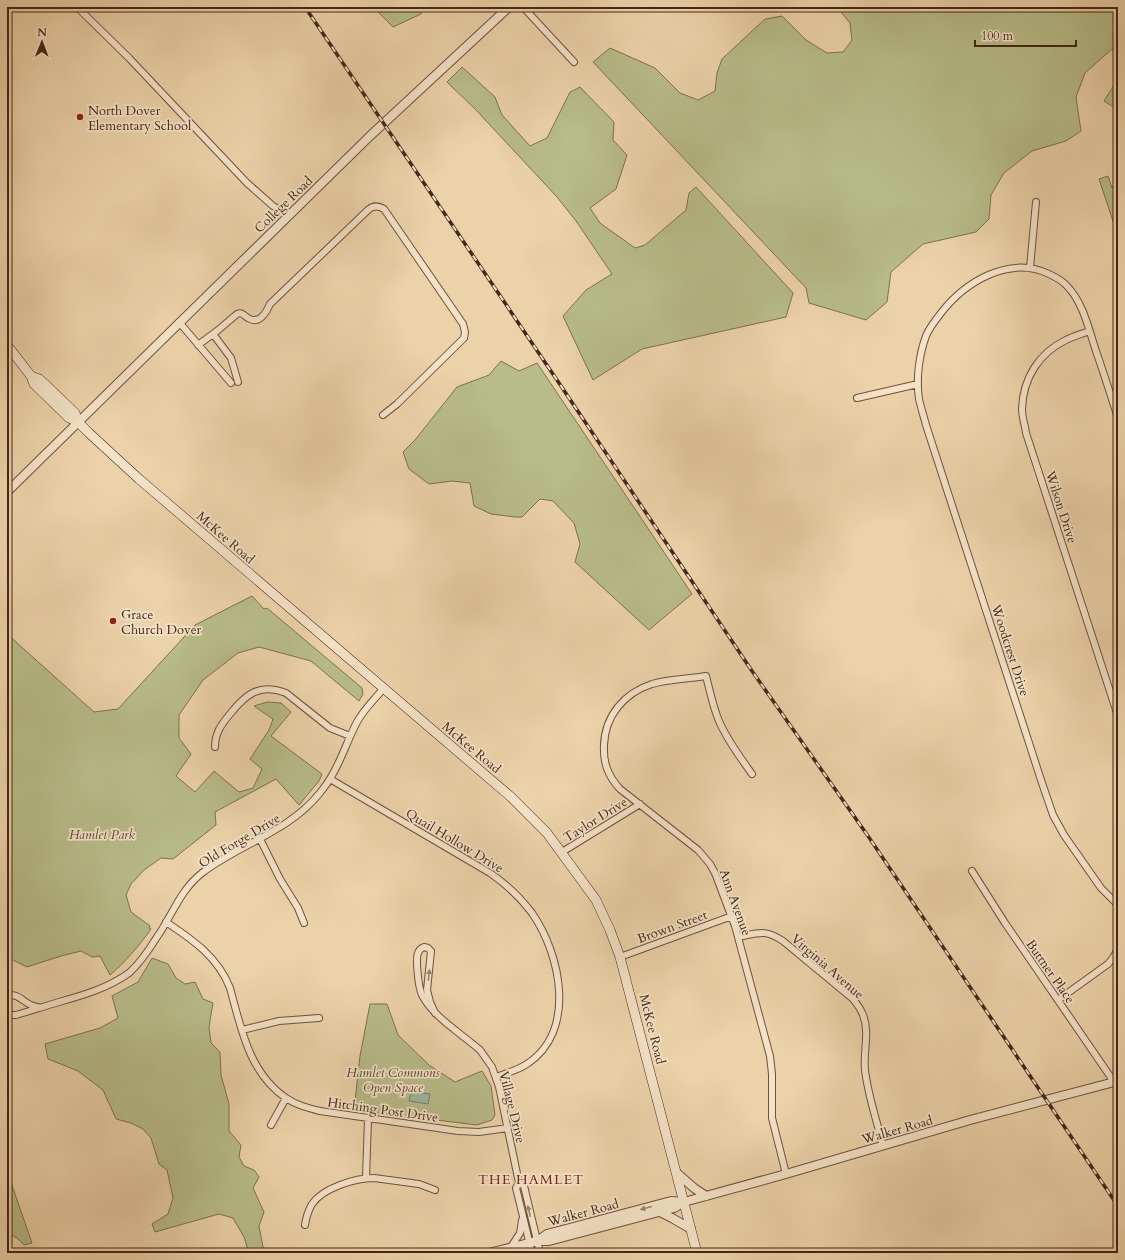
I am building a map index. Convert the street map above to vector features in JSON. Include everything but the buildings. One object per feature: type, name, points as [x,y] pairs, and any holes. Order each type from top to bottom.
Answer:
[{"type":"main road","name":"McKee Road","points":[[7,345],[32,376],[45,384],[75,413],[78,422],[139,479],[511,797],[548,833],[596,900],[610,930],[620,957],[697,1253]]},
{"type":"street","points":[[77,7],[129,58],[247,183],[273,206],[289,215]]},
{"type":"street","points":[[523,7],[574,62]]},
{"type":"street","name":"College Road","points":[[7,492],[374,132],[505,8]]},
{"type":"street","points":[[1036,202],[1030,268],[1059,279],[1067,286],[1078,300],[1090,331],[1118,418]]},
{"type":"street","points":[[198,345],[237,314],[243,314],[249,319],[260,319],[265,315],[270,304],[369,209],[376,206],[380,207],[384,209],[463,324],[465,332],[464,338],[398,404],[383,414]]},
{"type":"street","name":"Woodcrest Drive","points":[[1030,268],[1010,269],[995,272],[971,284],[948,304],[933,323],[926,336],[918,366],[919,399],[926,425],[1053,815],[1064,835],[1101,888],[1118,905]]},
{"type":"street","points":[[179,322],[198,345],[234,382],[231,358],[213,334]]},
{"type":"street","name":"Wilson Drive","points":[[1090,331],[1067,340],[1051,349],[1039,360],[1027,383],[1022,410],[1026,433],[1118,716]]},
{"type":"street","points":[[857,398],[918,384]]},
{"type":"street","name":"Ann Avenue","points":[[752,774],[729,741],[719,721],[706,676],[661,682],[643,687],[620,703],[610,719],[605,734],[603,751],[607,770],[614,783],[689,842],[705,857],[715,872],[732,916],[770,1056],[772,1074],[772,1118],[786,1174]]},
{"type":"street","name":"Old Forge Drive","points":[[7,1014],[10,1016],[16,1015],[80,996],[109,985],[128,973],[139,963],[158,936],[176,904],[192,882],[224,859],[288,823],[302,813],[316,798],[337,768],[350,736],[362,714],[383,689]]},
{"type":"street","points":[[215,747],[215,741],[219,728],[240,701],[247,695],[262,690],[275,690],[286,693],[330,728],[350,736]]},
{"type":"street","name":"Quail Hollow Drive","points":[[330,779],[490,873],[514,891],[532,913],[541,927],[556,967],[559,995],[557,1021],[548,1042],[535,1058],[518,1069],[496,1077]]},
{"type":"street","name":"Taylor Drive","points":[[562,852],[640,804]]},
{"type":"street","points":[[260,839],[280,878],[298,908],[304,923]]},
{"type":"street","name":"Buttner Place","points":[[972,871],[1005,923],[1116,1081]]},
{"type":"street","name":"Brown Street","points":[[620,957],[732,916]]},
{"type":"street","name":"Hitching Post Drive","points":[[166,922],[205,950],[221,970],[230,988],[249,1052],[260,1073],[286,1098],[307,1108],[320,1111],[458,1132],[479,1132],[508,1128]]},
{"type":"street","name":"Virginia Avenue","points":[[738,937],[761,932],[774,935],[853,999],[859,1007],[865,1023],[864,1059],[866,1077],[883,1146]]},
{"type":"street","name":"Village Drive","points":[[435,1013],[427,990],[431,951],[424,947],[420,949],[417,954],[418,980],[423,996],[435,1013],[480,1050],[486,1057],[496,1077],[519,1183],[516,1188],[533,1242]]},
{"type":"street","points":[[1058,1000],[1108,964],[1118,949]]},
{"type":"street","points":[[7,996],[19,996],[31,1006],[43,1007]]},
{"type":"street","points":[[242,1030],[279,1021],[319,1018]]},
{"type":"street","name":"Walker Road","points":[[489,1253],[533,1242],[548,1241],[660,1212],[674,1208],[684,1202],[1116,1081]]},
{"type":"street","points":[[271,1125],[286,1098]]},
{"type":"street","points":[[366,1178],[368,1119]]},
{"type":"street","points":[[677,1173],[706,1196]]},
{"type":"street","points":[[305,1225],[309,1209],[318,1198],[324,1193],[343,1184],[366,1178],[374,1178],[419,1184],[435,1190]]},
{"type":"street","name":"Village Drive","points":[[519,1183],[524,1186],[533,1242]]},
{"type":"street","name":"Walker Road","points":[[533,1242],[547,1234],[561,1230],[671,1201],[684,1202]]},
{"type":"street","points":[[660,1212],[691,1229]]},
{"type":"street","points":[[511,1247],[520,1233],[523,1214]]},
{"type":"street","points":[[532,1253],[533,1242]]},
{"type":"street","points":[[533,1242],[540,1253]]},
{"type":"green space","points":[[373,7],[422,7],[421,14],[393,27]]},
{"type":"green space","points":[[837,7],[1118,7],[1118,46],[1112,49],[1085,73],[1076,97],[1081,131],[1066,141],[1032,151],[1004,173],[991,195],[989,219],[976,232],[923,244],[891,272],[887,302],[866,320],[809,303],[806,288],[593,62],[610,48],[655,68],[680,93],[698,100],[715,91],[717,73],[722,59],[765,19],[782,16],[806,40],[827,53],[843,52],[852,40],[850,23]]},
{"type":"green space","points":[[462,67],[495,97],[502,115],[530,146],[547,138],[570,92],[580,87],[614,122],[613,140],[627,155],[616,189],[590,208],[600,223],[635,248],[645,245],[686,210],[689,193],[696,187],[793,293],[786,317],[642,349],[593,380],[563,316],[586,290],[612,274],[576,221],[557,197],[476,110],[447,82]]},
{"type":"green space","points":[[1118,79],[1118,110],[1104,101]]},
{"type":"green space","points":[[1108,176],[1112,188],[1118,178],[1118,236],[1099,179]]},
{"type":"green space","points":[[501,361],[519,371],[537,363],[692,594],[649,630],[575,562],[580,544],[574,523],[553,501],[540,499],[522,517],[491,514],[474,506],[470,483],[452,481],[429,484],[409,469],[403,452],[415,440],[457,387],[489,375]]},
{"type":"green space","name":"Hamlet Park","points":[[252,596],[264,609],[267,608],[362,688],[363,694],[359,701],[311,661],[259,647],[238,653],[203,680],[179,715],[179,738],[191,754],[176,776],[195,792],[214,771],[239,792],[253,788],[262,769],[250,759],[269,730],[273,719],[254,706],[267,702],[281,703],[291,712],[271,736],[322,774],[319,781],[299,805],[276,779],[215,812],[216,825],[173,859],[161,858],[144,870],[131,884],[126,895],[131,912],[150,926],[149,928],[151,929],[132,953],[110,975],[100,956],[92,957],[81,951],[27,967],[7,957],[7,634],[94,712],[118,709],[195,625]]},
{"type":"green space","points":[[152,958],[168,964],[176,978],[185,984],[195,982],[203,999],[213,1003],[209,1027],[211,1043],[220,1052],[221,1075],[229,1104],[229,1131],[241,1145],[239,1157],[244,1166],[254,1170],[259,1177],[253,1188],[264,1212],[259,1226],[263,1247],[272,1253],[249,1253],[244,1237],[233,1218],[219,1214],[155,1232],[152,1224],[168,1214],[173,1198],[167,1170],[159,1164],[151,1138],[143,1129],[131,1123],[116,1119],[103,1090],[78,1071],[48,1059],[45,1044],[100,1028],[118,1018],[112,996],[138,982]]},
{"type":"green space","name":"Hamlet Commons Open Space","points":[[370,1004],[387,1004],[398,1035],[429,1065],[455,1082],[482,1071],[491,1086],[495,1115],[492,1120],[477,1125],[354,1110],[360,1056]]},
{"type":"green space","points":[[7,1171],[32,1243],[24,1245],[7,1232]]},
{"type":"shaded area","points":[[411,1091],[430,1094],[428,1104],[409,1101]]},
{"type":"railway","points":[[305,7],[752,671],[868,836],[1118,1206]]},
{"type":"place","name":"North Dover Elementary School","points":[[80,117]]},
{"type":"place","name":"Grace Church Dover","points":[[113,621]]},
{"type":"district","name":"THE HAMLET","points":[[531,1179]]}]
